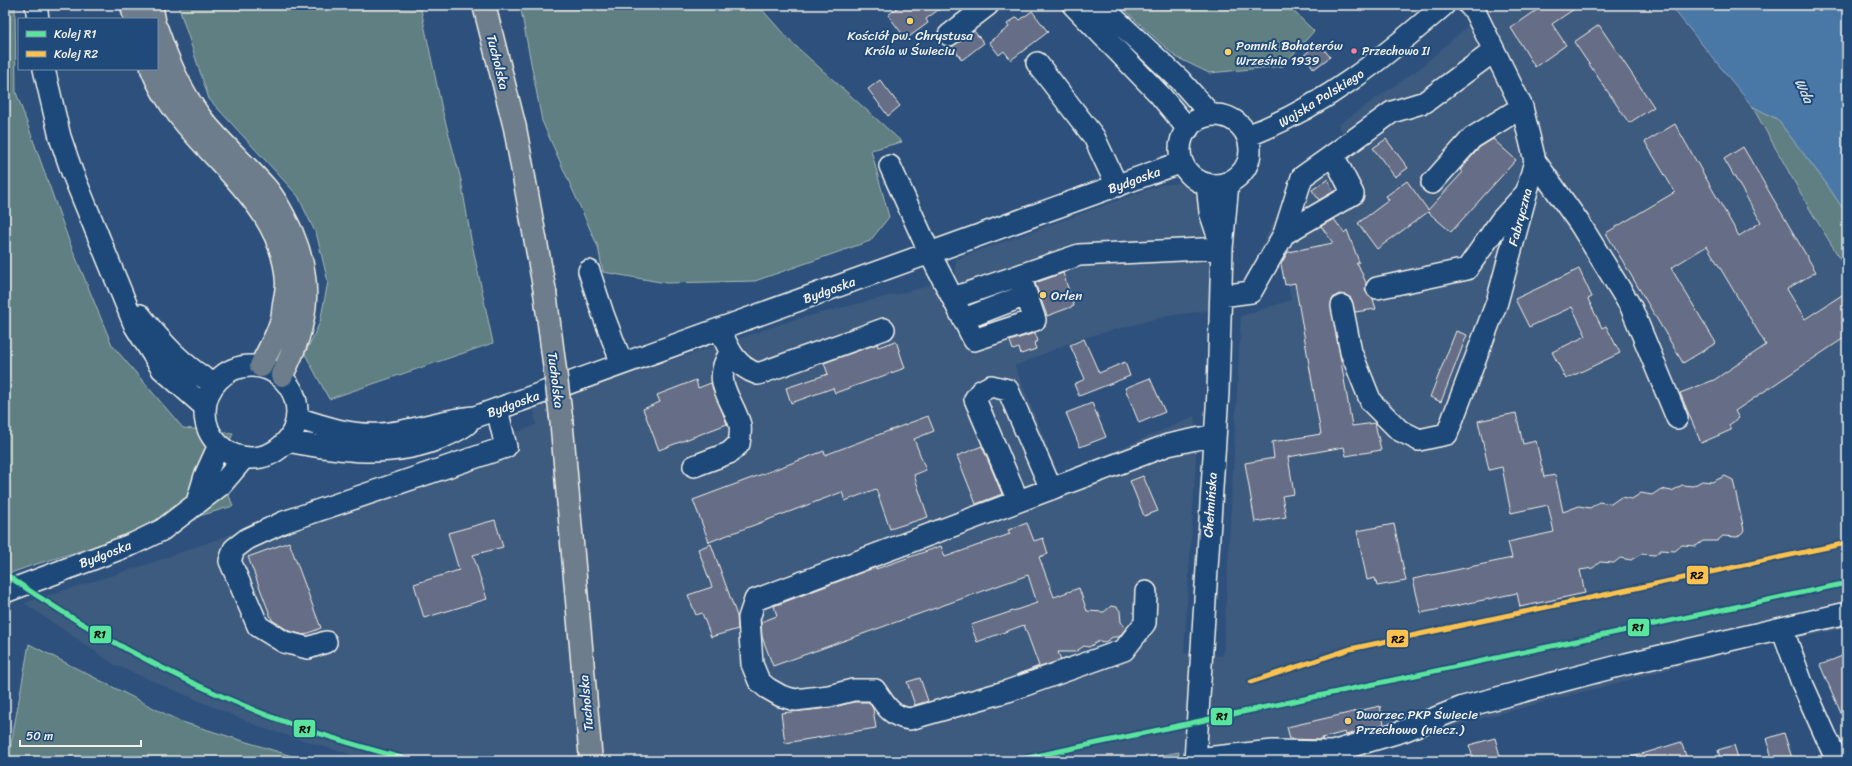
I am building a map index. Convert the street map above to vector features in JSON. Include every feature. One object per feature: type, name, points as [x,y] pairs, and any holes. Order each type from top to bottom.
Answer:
[{"type":"main road","points":[[132,5],[135,18]]},
{"type":"main road","points":[[151,5],[154,18]]},
{"type":"main road","name":"Tucholska","points":[[484,5],[515,128],[545,292],[561,417],[591,761]]},
{"type":"main road","points":[[158,33],[172,72],[184,94],[201,118],[267,190],[284,216],[300,252],[305,276],[306,304],[300,334],[293,353],[282,375]]},
{"type":"main road","points":[[153,70],[163,90],[187,125],[261,209],[276,236],[283,258],[287,284],[281,322],[261,366]]},
{"type":"street","points":[[36,5],[38,18]]},
{"type":"street","points":[[949,35],[988,5]]},
{"type":"street","points":[[1073,5],[1160,95],[1188,128]]},
{"type":"street","points":[[1100,5],[1180,80],[1210,116]]},
{"type":"street","name":"Wojska Polskiego","points":[[1248,136],[1274,127],[1350,82],[1391,51],[1444,5]]},
{"type":"street","name":"Fabryczna","points":[[1342,306],[1351,352],[1372,402],[1399,430],[1419,440],[1447,434],[1497,302],[1535,161],[1522,107],[1474,10],[1469,5]]},
{"type":"street","points":[[1221,296],[1251,292],[1284,234],[1302,177],[1392,112],[1425,102],[1494,51]]},
{"type":"street","points":[[1037,63],[1094,137],[1117,186]]},
{"type":"street","points":[[44,70],[60,137],[72,172],[134,326],[162,369],[205,407]]},
{"type":"street","points":[[1432,183],[1472,138],[1522,107]]},
{"type":"street","points":[[1210,116],[1222,116],[1232,120],[1241,127],[1248,136],[1250,147],[1250,158],[1245,169],[1238,177],[1228,183],[1218,185],[1207,184],[1192,176],[1182,162],[1180,151],[1182,139],[1188,128],[1198,120],[1210,116]]},
{"type":"street","points":[[1284,234],[1353,194],[1334,155]]},
{"type":"street","points":[[1535,161],[1580,224],[1631,307],[1677,418]]},
{"type":"street","name":"Bydgoska","points":[[297,418],[322,426],[355,433],[382,434],[428,426],[456,418],[475,417],[1182,162]]},
{"type":"street","points":[[890,166],[930,254],[974,340],[1035,320],[1023,286]]},
{"type":"street","name":"Chełmińska","points":[[1195,760],[1215,435],[1222,248],[1228,183]]},
{"type":"street","name":"Chełmińska","points":[[1207,184],[1210,212],[1222,248]]},
{"type":"street","points":[[1377,288],[1467,269],[1502,219],[1527,191]]},
{"type":"street","points":[[953,298],[1023,286],[1079,255],[1222,248]]},
{"type":"street","points":[[589,271],[622,364]]},
{"type":"street","points":[[120,289],[160,341],[193,371],[214,384]]},
{"type":"street","points":[[720,329],[730,353],[747,370],[758,374],[884,329]]},
{"type":"street","points":[[694,466],[729,453],[740,444],[740,427],[721,379],[722,365],[730,353]]},
{"type":"street","points":[[246,366],[261,366],[282,375],[295,398],[297,418],[294,430],[287,441],[278,450],[268,455],[256,458],[244,458],[230,453],[219,445],[208,428],[205,407],[208,395],[214,384],[223,375],[234,369],[246,366]]},
{"type":"street","points":[[1018,501],[975,399],[981,391],[991,386],[1008,390],[1051,489]]},
{"type":"street","points":[[326,642],[308,648],[284,642],[258,626],[230,561],[234,549],[247,538],[284,522],[506,447],[497,409]]},
{"type":"street","name":"Bydgoska","points":[[287,441],[317,447],[369,452],[404,449],[435,440],[462,428],[475,417]]},
{"type":"street","points":[[1146,592],[1145,623],[1124,650],[1008,691],[910,719],[901,718],[889,711],[875,690],[853,690],[829,696],[795,700],[781,696],[759,681],[752,664],[749,618],[755,600],[1168,445],[1215,435]]},
{"type":"street","points":[[197,502],[205,476],[219,445]]},
{"type":"street","name":"Bydgoska","points":[[5,592],[133,544],[173,523],[197,502],[222,485],[244,458]]},
{"type":"street","points":[[1195,760],[1273,752],[1332,752],[1403,731],[1463,707],[1626,664],[1847,613]]},
{"type":"street","points":[[1782,628],[1802,683],[1837,761]]},
{"type":"shaded area","points":[[1492,5],[1670,5],[1752,106],[1809,208],[1847,270],[1847,628],[1745,649],[1321,761],[373,761],[265,729],[115,665],[24,603],[145,565],[536,425],[533,403],[738,339],[792,320],[921,288],[955,275],[956,259],[1160,185],[1179,183],[1193,192],[1199,202],[1212,284],[1213,310],[1168,316],[1079,339],[1015,366],[1059,475],[1195,416],[1196,459],[1184,653],[1223,656],[1241,316],[1291,300],[1282,252],[1259,251],[1295,178],[1347,141],[1338,125],[1420,68]]},
{"type":"green space","points":[[5,5],[15,5],[16,92],[69,241],[112,345],[183,428],[233,433],[219,470],[233,506],[33,565],[5,575]]},
{"type":"green space","points":[[178,5],[420,5],[442,109],[461,180],[471,239],[493,343],[329,399],[305,354],[320,322],[328,282],[317,236],[298,196],[209,99]]},
{"type":"green space","points":[[520,5],[758,5],[789,40],[902,142],[871,150],[889,217],[870,241],[755,281],[666,283],[603,272],[598,247],[542,121]]},
{"type":"green space","points":[[1119,5],[1287,5],[1314,31],[1283,66],[1209,73],[1176,57]]},
{"type":"green space","points":[[1752,106],[1777,119],[1826,183],[1847,215],[1847,270],[1809,208]]},
{"type":"green space","points":[[29,644],[179,721],[308,761],[8,761]]},
{"type":"green space","points":[[1179,752],[1178,761],[1134,761]]},
{"type":"water","name":"Wda","points":[[1670,5],[1847,5],[1847,215],[1826,183],[1777,119],[1752,106]]},
{"type":"building","name":"Kościół pw. Chrystusa Króla w Świeciu","points":[[901,5],[945,5],[926,19],[928,23],[906,39],[888,15]]},
{"type":"building","points":[[1544,5],[1580,5],[1552,24],[1566,45],[1535,67],[1511,28]]},
{"type":"building","points":[[1032,11],[1048,32],[1011,60],[1004,51],[999,55],[989,42],[1009,27],[1007,24],[1017,17],[1020,20]]},
{"type":"building","points":[[1599,25],[1654,107],[1629,123],[1574,42]]},
{"type":"building","points":[[974,31],[984,43],[962,60],[952,46]]},
{"type":"building","points":[[1319,43],[1330,57],[1314,69],[1304,55]]},
{"type":"building","points":[[880,80],[900,106],[888,116],[868,89]]},
{"type":"building","points":[[1675,124],[1739,236],[1761,222],[1724,159],[1743,147],[1816,272],[1787,289],[1805,319],[1842,295],[1847,301],[1847,336],[1735,411],[1739,418],[1729,425],[1731,430],[1701,443],[1680,393],[1714,380],[1766,345],[1707,246],[1671,268],[1716,343],[1683,363],[1606,233],[1675,192],[1645,142]]},
{"type":"building","points":[[1386,139],[1408,168],[1395,177],[1373,148]]},
{"type":"building","points":[[1493,139],[1516,160],[1451,232],[1428,212],[1377,249],[1358,223],[1389,200],[1386,196],[1407,181],[1428,210],[1463,172],[1460,170],[1480,147]]},
{"type":"building","points":[[1328,179],[1333,192],[1319,200],[1312,190]]},
{"type":"building","points":[[1334,219],[1344,233],[1347,230],[1359,262],[1356,264],[1358,264],[1366,283],[1365,291],[1373,299],[1376,309],[1355,312],[1351,298],[1346,295],[1339,294],[1334,297],[1331,302],[1352,426],[1375,423],[1381,450],[1346,456],[1344,447],[1288,457],[1294,494],[1282,496],[1286,517],[1255,522],[1245,463],[1274,458],[1272,442],[1321,434],[1295,283],[1285,285],[1281,264],[1288,252],[1333,243],[1321,226]]},
{"type":"building","points":[[1579,269],[1592,297],[1588,299],[1602,328],[1606,326],[1620,353],[1566,379],[1552,352],[1586,336],[1572,307],[1529,327],[1515,299]]},
{"type":"building","points":[[1063,273],[1074,306],[1047,316],[1035,283]]},
{"type":"building","points":[[1456,331],[1467,335],[1441,402],[1430,397]]},
{"type":"building","points":[[1035,333],[1038,341],[1034,343],[1036,349],[1021,354],[1019,348],[1013,350],[1010,341]]},
{"type":"building","points":[[1084,339],[1099,373],[1125,362],[1130,376],[1079,396],[1074,384],[1085,379],[1070,345]]},
{"type":"building","points":[[896,341],[905,368],[835,393],[833,388],[791,403],[786,388],[828,374],[824,363],[877,344],[878,347]]},
{"type":"building","points":[[1150,378],[1165,412],[1139,423],[1125,388]]},
{"type":"building","points":[[696,380],[698,388],[711,383],[727,424],[659,450],[643,409],[660,402],[657,395]]},
{"type":"building","points":[[1092,403],[1106,437],[1080,447],[1066,413]]},
{"type":"building","points":[[1516,413],[1523,444],[1536,441],[1544,477],[1555,475],[1563,512],[1579,506],[1590,508],[1599,502],[1611,504],[1621,497],[1632,499],[1641,493],[1652,495],[1661,489],[1672,491],[1682,485],[1693,486],[1702,481],[1712,482],[1725,476],[1733,480],[1744,530],[1737,537],[1723,536],[1717,541],[1703,541],[1696,546],[1682,545],[1675,551],[1661,550],[1655,555],[1641,554],[1631,560],[1620,558],[1614,563],[1600,562],[1593,568],[1580,570],[1585,593],[1520,607],[1517,593],[1421,613],[1413,579],[1512,558],[1508,542],[1554,532],[1548,505],[1511,513],[1502,467],[1489,470],[1478,421]]},
{"type":"building","points":[[928,416],[934,431],[914,439],[926,470],[914,475],[928,517],[890,529],[876,489],[845,501],[842,492],[709,542],[693,500],[824,451],[825,455]]},
{"type":"building","points":[[982,446],[1002,494],[976,504],[957,456]]},
{"type":"building","points":[[1143,476],[1158,511],[1144,516],[1130,481]]},
{"type":"building","points":[[495,520],[503,547],[473,555],[487,599],[424,618],[414,584],[459,570],[448,533]]},
{"type":"building","points":[[1027,523],[1034,541],[1043,538],[1048,554],[1039,557],[1054,597],[1079,588],[1087,611],[1104,612],[1111,606],[1117,607],[1120,611],[1121,622],[1126,628],[1119,637],[1113,637],[1105,642],[1099,641],[1089,647],[1084,646],[1075,652],[1058,652],[1061,660],[1016,675],[1039,666],[1024,625],[977,642],[971,625],[1037,603],[1028,575],[773,666],[762,637],[761,622],[777,616],[774,606],[876,567],[876,569],[941,546],[945,557],[1010,534],[1008,530]]},
{"type":"building","points":[[1394,524],[1406,581],[1377,586],[1375,578],[1367,580],[1357,531]]},
{"type":"building","points":[[289,542],[321,628],[304,635],[289,631],[272,620],[248,557]]},
{"type":"building","points":[[711,544],[737,616],[738,629],[711,637],[702,613],[696,615],[688,595],[712,587],[698,549]]},
{"type":"building","points":[[1847,654],[1847,727],[1820,665]]},
{"type":"building","points":[[920,678],[928,701],[915,705],[907,682]]},
{"type":"building","points":[[854,702],[869,702],[873,709],[876,728],[785,743],[781,713],[830,708]]},
{"type":"building","name":"Dworzec PKP Świecie Przechowo (niecz.)","points":[[1380,706],[1384,724],[1346,735],[1345,732],[1322,738],[1323,740],[1290,739],[1287,727]]},
{"type":"building","points":[[1784,733],[1793,761],[1773,761],[1766,739]]},
{"type":"building","points":[[1495,738],[1500,756],[1483,761],[1474,761],[1469,745]]},
{"type":"building","points":[[1681,742],[1688,761],[1630,761],[1629,758]]},
{"type":"building","points":[[1734,745],[1738,758],[1721,761],[1718,750]]},
{"type":"rail line","name":"R2","points":[[1251,682],[1350,649],[1847,543]]},
{"type":"rail line","name":"R1","points":[[5,574],[36,595],[100,634],[166,670],[234,702],[305,729],[413,761]]},
{"type":"rail line","name":"R1","points":[[1013,761],[1847,583]]},
{"type":"place","name":"Kościół pw. Chrystusa Króla w Świeciu","points":[[910,21]]},
{"type":"place","name":"Przechowo II","points":[[1354,51]]},
{"type":"place","name":"Pomnik Bohaterów Września 1939","points":[[1228,52]]},
{"type":"place","name":"Orlen","points":[[1043,295]]},
{"type":"place","name":"Dworzec PKP Świecie Przechowo (niecz.)","points":[[1348,721]]}]
